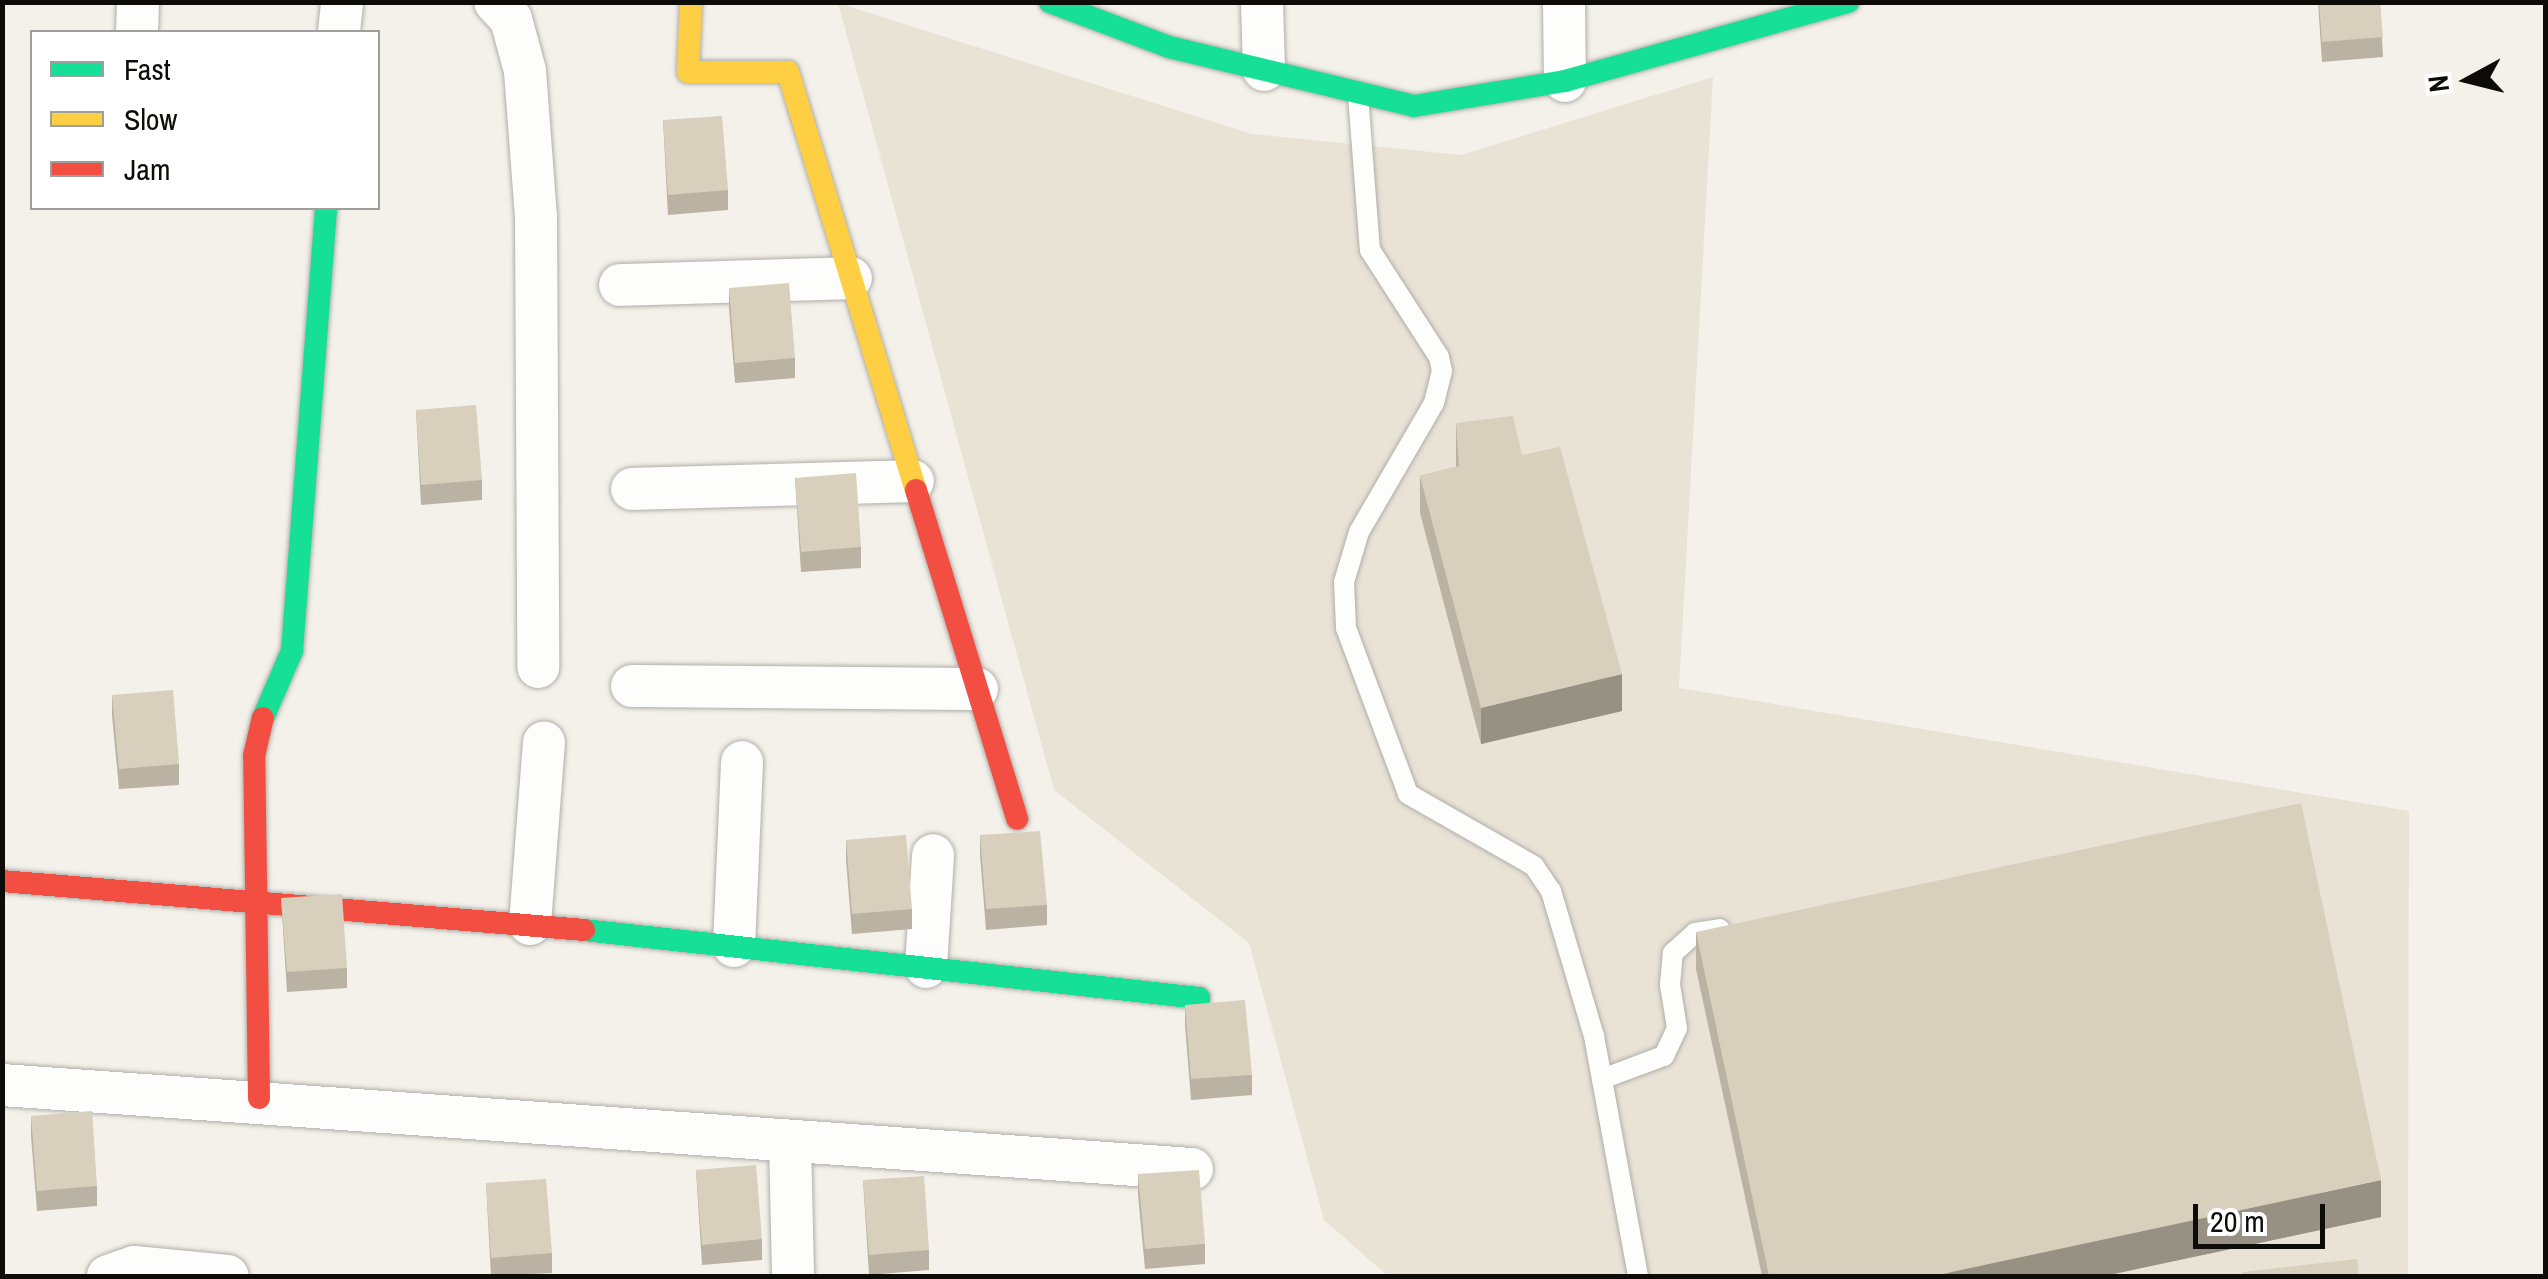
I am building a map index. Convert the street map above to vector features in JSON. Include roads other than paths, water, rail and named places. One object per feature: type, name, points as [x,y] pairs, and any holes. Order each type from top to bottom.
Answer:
[{"type":"street","points":[[137,30],[138,2]]},
{"type":"street","points":[[339,30],[342,2]]},
{"type":"street","points":[[495,2],[511,19],[525,71],[536,216],[538,667]]},
{"type":"street","points":[[691,2],[688,72],[788,72],[1017,819]]},
{"type":"street","points":[[1050,2],[1168,48],[1414,106],[1564,81],[1848,2]]},
{"type":"street","points":[[1262,2],[1264,70]]},
{"type":"street","points":[[1564,2],[1564,81]]},
{"type":"street","points":[[259,1098],[255,744],[292,651],[326,210]]},
{"type":"street","points":[[620,285],[851,278]]},
{"type":"street","points":[[632,489],[913,481]]},
{"type":"street","points":[[632,686],[977,689]]},
{"type":"street","points":[[530,924],[544,743]]},
{"type":"street","points":[[734,946],[742,762]]},
{"type":"street","points":[[926,967],[933,856]]},
{"type":"street","points":[[2,881],[256,898],[530,924],[1199,998]]},
{"type":"street","points":[[2,1084],[259,1098],[790,1141],[1192,1168]]},
{"type":"street","points":[[790,1141],[792,1276]]},
{"type":"street","points":[[108,1276],[134,1267],[228,1276]]},
{"type":"lane","points":[[1358,93],[1370,250],[1442,371],[1434,403],[1359,532],[1344,582],[1346,628],[1408,794],[1534,866],[1551,891],[1602,1079],[1638,1276]]},
{"type":"lane","points":[[1602,1079],[1664,1056],[1677,1028],[1670,985],[1673,953],[1695,933],[1752,922]]}]
